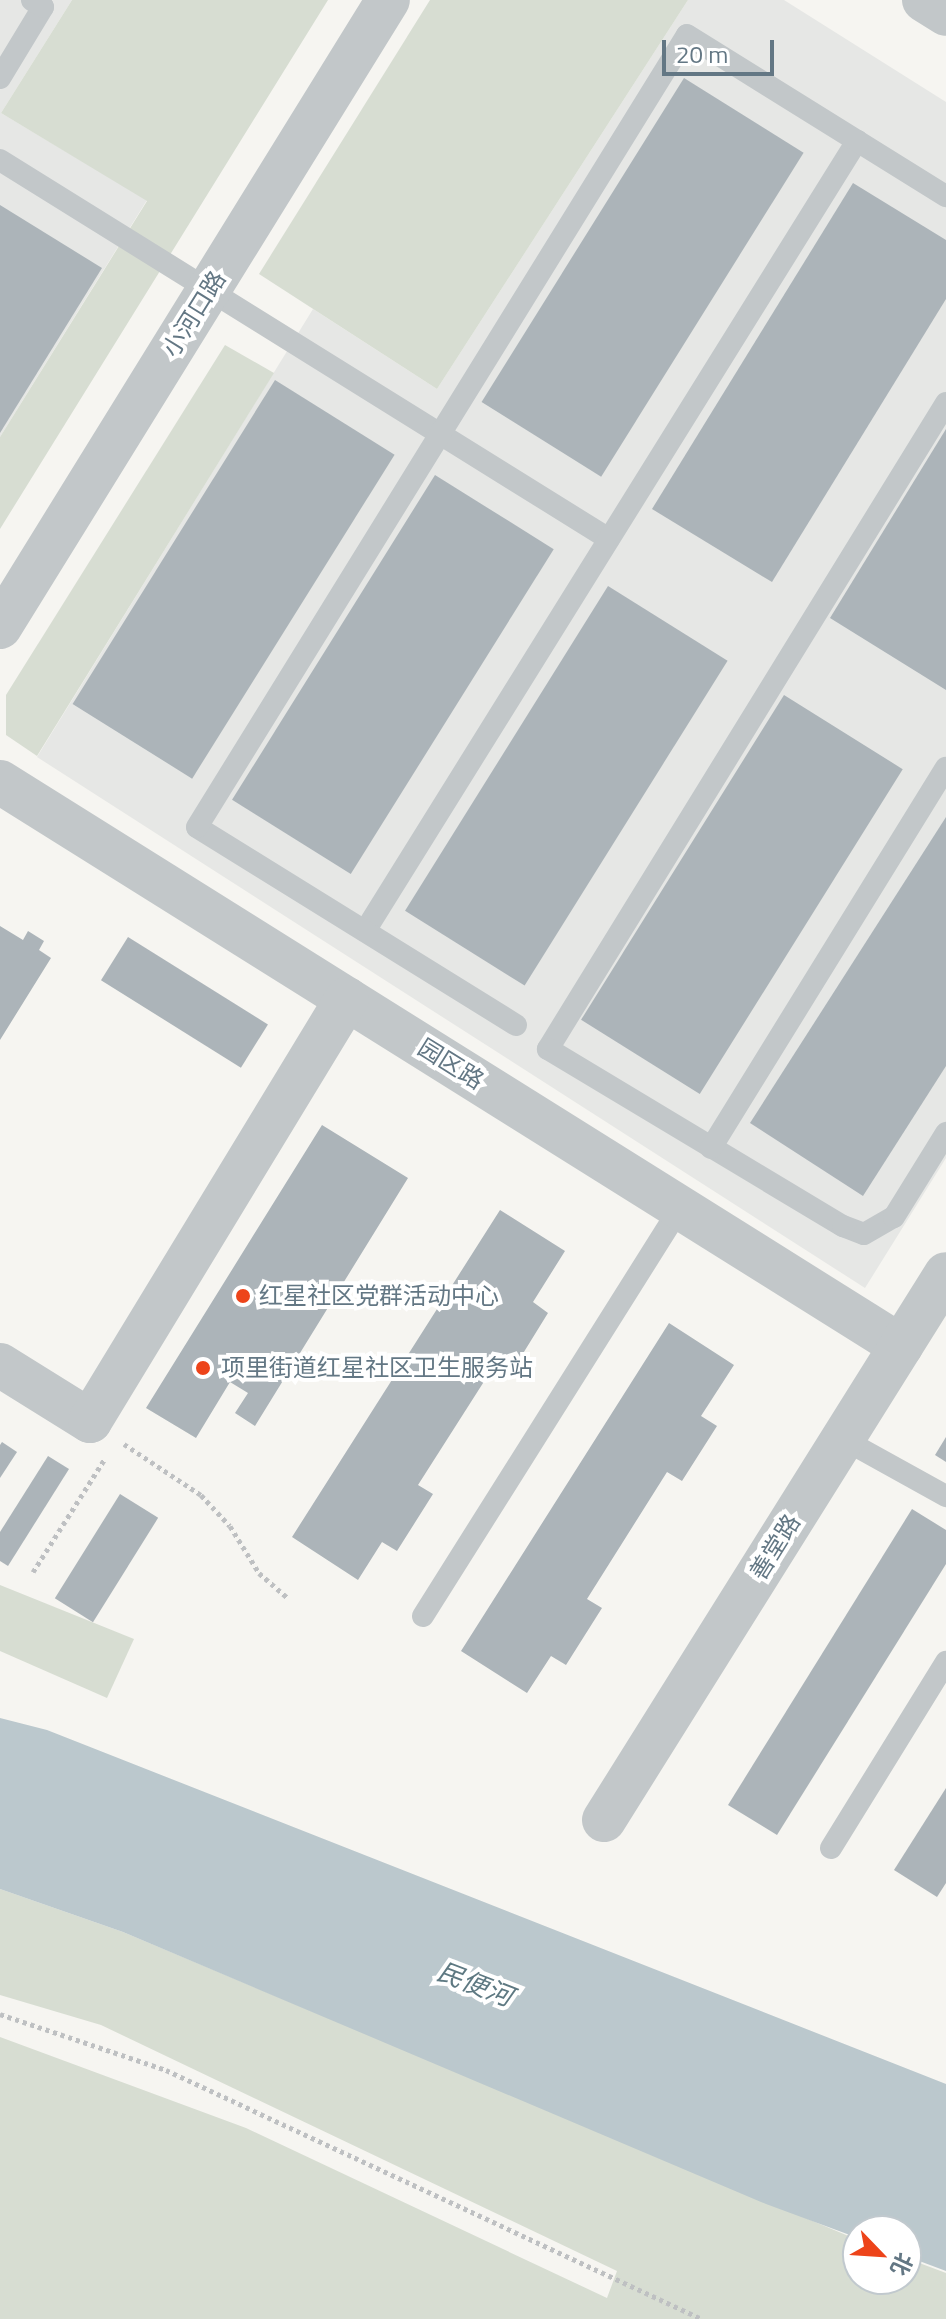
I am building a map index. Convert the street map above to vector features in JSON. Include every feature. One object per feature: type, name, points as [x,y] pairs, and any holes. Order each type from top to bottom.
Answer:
[{"type":"street","name":"小河口路","points":[[0,627],[388,0]]},
{"type":"street","points":[[924,0],[946,14]]},
{"type":"street","name":"园区路","points":[[0,782],[901,1346]]},
{"type":"street","points":[[0,1365],[103,1430],[347,999]]},
{"type":"street","name":"善堂路","points":[[604,1820],[946,1274]]},
{"type":"lane","points":[[0,78],[43,7],[32,0]]},
{"type":"lane","points":[[516,1025],[197,827],[687,35],[946,196]]},
{"type":"lane","points":[[365,931],[857,141]]},
{"type":"lane","points":[[0,160],[609,539]]},
{"type":"lane","points":[[946,403],[548,1049],[711,1148],[864,1234],[894,1217],[946,1133]]},
{"type":"lane","points":[[711,1148],[946,768]]},
{"type":"lane","points":[[423,1616],[681,1207]]},
{"type":"lane","points":[[843,1439],[946,1496]]},
{"type":"lane","points":[[831,1848],[946,1662]]},
{"type":"path","points":[[33,1572],[103,1430],[201,1495],[230,1526],[259,1573],[288,1598]]},
{"type":"path","points":[[0,2014],[166,2070],[702,2319]]},
{"type":"shaded area","points":[[0,0],[72,0],[1,113],[147,200],[0,437]]},
{"type":"shaded area","points":[[72,0],[328,0],[0,529],[0,437],[147,201],[1,113]]},
{"type":"shaded area","points":[[430,0],[688,0],[437,389],[259,274]]},
{"type":"shaded area","points":[[688,0],[784,0],[946,102],[946,1158],[865,1288],[37,757],[313,309],[437,389]]},
{"type":"shaded area","points":[[225,345],[274,373],[37,756],[6,735],[6,695]]},
{"type":"shaded area","points":[[0,1585],[134,1639],[107,1698],[0,1651]]},
{"type":"shaded area","points":[[0,1889],[123,1932],[842,2233],[842,2295],[922,2295],[922,2264],[946,2273],[946,2319],[0,2319],[0,2037],[246,2128],[607,2298],[617,2271],[101,2025],[0,1995]]},
{"type":"water","name":"民便河","points":[[0,1718],[47,1730],[946,2084],[946,2271],[922,2262],[922,2215],[842,2215],[842,2232],[766,2204],[123,1932],[0,1889]]},
{"type":"building","points":[[684,78],[804,153],[601,477],[482,402]]},
{"type":"building","points":[[853,183],[946,240],[946,299],[772,582],[652,509]]},
{"type":"building","points":[[0,205],[102,268],[0,433]]},
{"type":"building","points":[[275,380],[395,455],[192,779],[73,704]]},
{"type":"building","points":[[946,429],[946,690],[830,618]]},
{"type":"building","points":[[435,475],[554,549],[351,874],[232,800]]},
{"type":"building","points":[[608,586],[728,661],[525,986],[405,911]]},
{"type":"building","points":[[784,695],[903,769],[700,1094],[581,1020]]},
{"type":"building","points":[[946,817],[946,1066],[863,1196],[750,1123]]},
{"type":"building","points":[[0,926],[23,940],[28,931],[44,941],[39,950],[51,958],[0,1040]]},
{"type":"building","points":[[128,937],[268,1024],[241,1068],[101,980]]},
{"type":"building","points":[[322,1125],[408,1178],[255,1426],[235,1413],[248,1393],[230,1382],[196,1438],[146,1408]]},
{"type":"building","points":[[500,1210],[565,1251],[533,1302],[548,1313],[514,1368],[499,1358],[418,1485],[433,1494],[397,1551],[382,1542],[358,1580],[292,1537]]},
{"type":"building","points":[[669,1323],[734,1365],[701,1416],[717,1426],[682,1481],[667,1472],[587,1599],[602,1608],[566,1665],[551,1656],[527,1693],[461,1651]]},
{"type":"building","points":[[946,1437],[946,1462],[935,1455]]},
{"type":"building","points":[[2,1442],[17,1452],[0,1478],[0,1445]]},
{"type":"building","points":[[48,1456],[69,1469],[8,1566],[0,1561],[0,1532]]},
{"type":"building","points":[[120,1494],[158,1518],[93,1622],[55,1598]]},
{"type":"building","points":[[912,1509],[946,1530],[946,1564],[777,1835],[728,1805]]},
{"type":"building","points":[[946,1788],[946,1883],[937,1897],[894,1870]]},
{"type":"place","name":"红星社区党群活动中心","points":[[243,1296]]},
{"type":"place","name":"项里街道红星社区卫生服务站","points":[[203,1368]]}]
